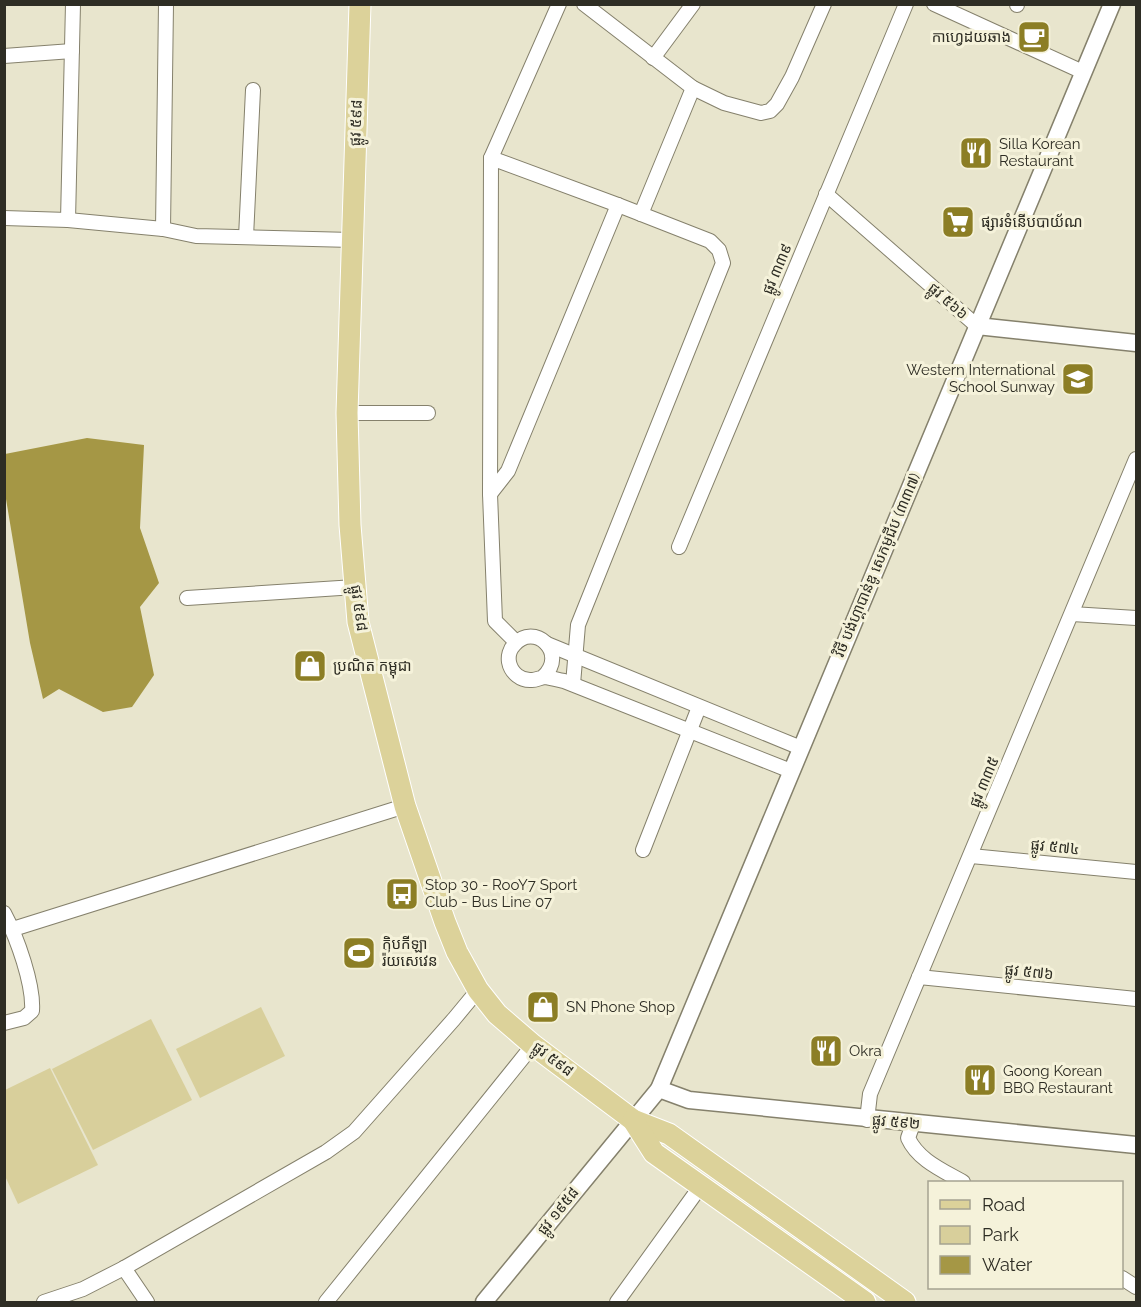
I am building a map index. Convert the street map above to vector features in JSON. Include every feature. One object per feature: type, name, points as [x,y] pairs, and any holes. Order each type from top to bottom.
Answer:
[{"type":"main road","name":"ផ្លូវ ៥៩៨","points":[[360,4],[347,413],[350,525],[358,622],[405,806],[457,952],[478,990],[497,1014],[533,1045],[633,1120],[669,1134],[905,1302]]},
{"type":"main road","name":"ផ្លូវ ៥៩៨","points":[[633,1120],[654,1153],[862,1302]]},
{"type":"street","points":[[68,220],[73,4]]},
{"type":"street","points":[[163,229],[166,4]]},
{"type":"street","points":[[516,642],[495,621],[490,494],[491,158],[559,4]]},
{"type":"street","points":[[584,4],[693,88],[724,104],[761,113],[770,111],[777,104],[792,77],[824,4]]},
{"type":"street","points":[[653,58],[693,4]]},
{"type":"street","name":"ផ្លូវ ៣៣៩","points":[[679,547],[906,4]]},
{"type":"street","points":[[934,4],[1083,72]]},
{"type":"street","name":"វិថី បង់ហ្គាបាន់ឌូ សេកមូជីប (៣៣៧)","points":[[633,1120],[658,1089],[1112,4]]},
{"type":"street","points":[[4,56],[72,51]]},
{"type":"street","points":[[641,214],[693,88]]},
{"type":"street","points":[[246,237],[253,90]]},
{"type":"street","points":[[491,158],[618,204],[710,241],[719,250],[723,263],[578,625],[573,684]]},
{"type":"street","name":"ផ្លូវ ៥៦៦","points":[[826,194],[977,326],[1137,343]]},
{"type":"street","points":[[490,494],[508,471],[618,204]]},
{"type":"street","points":[[4,218],[68,220],[163,229],[196,236],[352,240]]},
{"type":"street","points":[[347,413],[429,413]]},
{"type":"street","name":"ផ្លូវ ៣៣៥","points":[[867,1120],[870,1094],[1072,614],[1130,491],[1137,459]]},
{"type":"street","points":[[188,598],[355,587]]},
{"type":"street","points":[[1072,614],[1137,618]]},
{"type":"street","points":[[548,644],[552,661],[551,667],[543,677],[536,680],[522,679],[511,669],[509,655],[516,642],[536,637],[576,657],[801,748]]},
{"type":"street","points":[[543,677],[573,684],[792,771]]},
{"type":"street","points":[[643,850],[699,707]]},
{"type":"street","points":[[13,929],[405,806]]},
{"type":"street","name":"ផ្លូវ ៥៧៤","points":[[971,856],[1137,872]]},
{"type":"street","points":[[4,913],[13,929],[33,999],[32,1011],[24,1018],[4,1023]]},
{"type":"street","name":"ផ្លូវ ៥៧៦","points":[[919,977],[1137,999]]},
{"type":"street","points":[[44,1302],[83,1289],[124,1268],[326,1152],[354,1132],[478,990]]},
{"type":"street","points":[[326,1302],[533,1045]]},
{"type":"street","name":"ផ្លូវ ៥៩២","points":[[658,1089],[688,1101],[1137,1145]]},
{"type":"street","name":"ផ្លូវ ១៩៥៨","points":[[484,1302],[633,1120]]},
{"type":"street","points":[[913,1124],[908,1138],[913,1150],[961,1181]]},
{"type":"street","points":[[617,1302],[700,1187]]},
{"type":"street","points":[[124,1268],[147,1302]]},
{"type":"street","points":[[1123,1279],[1137,1287]]},
{"type":"street","points":[[862,1302],[875,1281]]},
{"type":"green space","points":[[261,1007],[285,1056],[200,1098],[176,1049]]},
{"type":"green space","points":[[151,1019],[192,1100],[93,1150],[52,1069]]},
{"type":"green space","points":[[50,1068],[98,1165],[18,1204],[5,1176],[5,1090]]},
{"type":"water","points":[[87,438],[144,445],[140,528],[159,583],[140,607],[154,675],[132,707],[103,712],[59,689],[43,699],[30,643],[5,493],[5,454]]},
{"type":"place","name":"កាហ្វេដយឆាង","points":[[1034,37]]},
{"type":"place","name":"Silla Korean Restaurant","points":[[976,153]]},
{"type":"place","name":"ផ្សារទំនើបបាយ័ណ","points":[[958,222]]},
{"type":"place","name":"Western International School Sunway","points":[[1078,379]]},
{"type":"place","name":"ប្រណិត កម្ពុជា","points":[[310,666]]},
{"type":"place","name":"Stop 30 - RooY7 Sport Club - Bus Line 07","points":[[402,894]]},
{"type":"place","name":"ក្លិបកីឡា រ៉យសេវេន","points":[[359,953]]},
{"type":"place","name":"SN Phone Shop","points":[[543,1007]]},
{"type":"place","name":"Okra","points":[[826,1051]]},
{"type":"place","name":"Goong Korean BBQ Restaurant","points":[[980,1080]]}]
